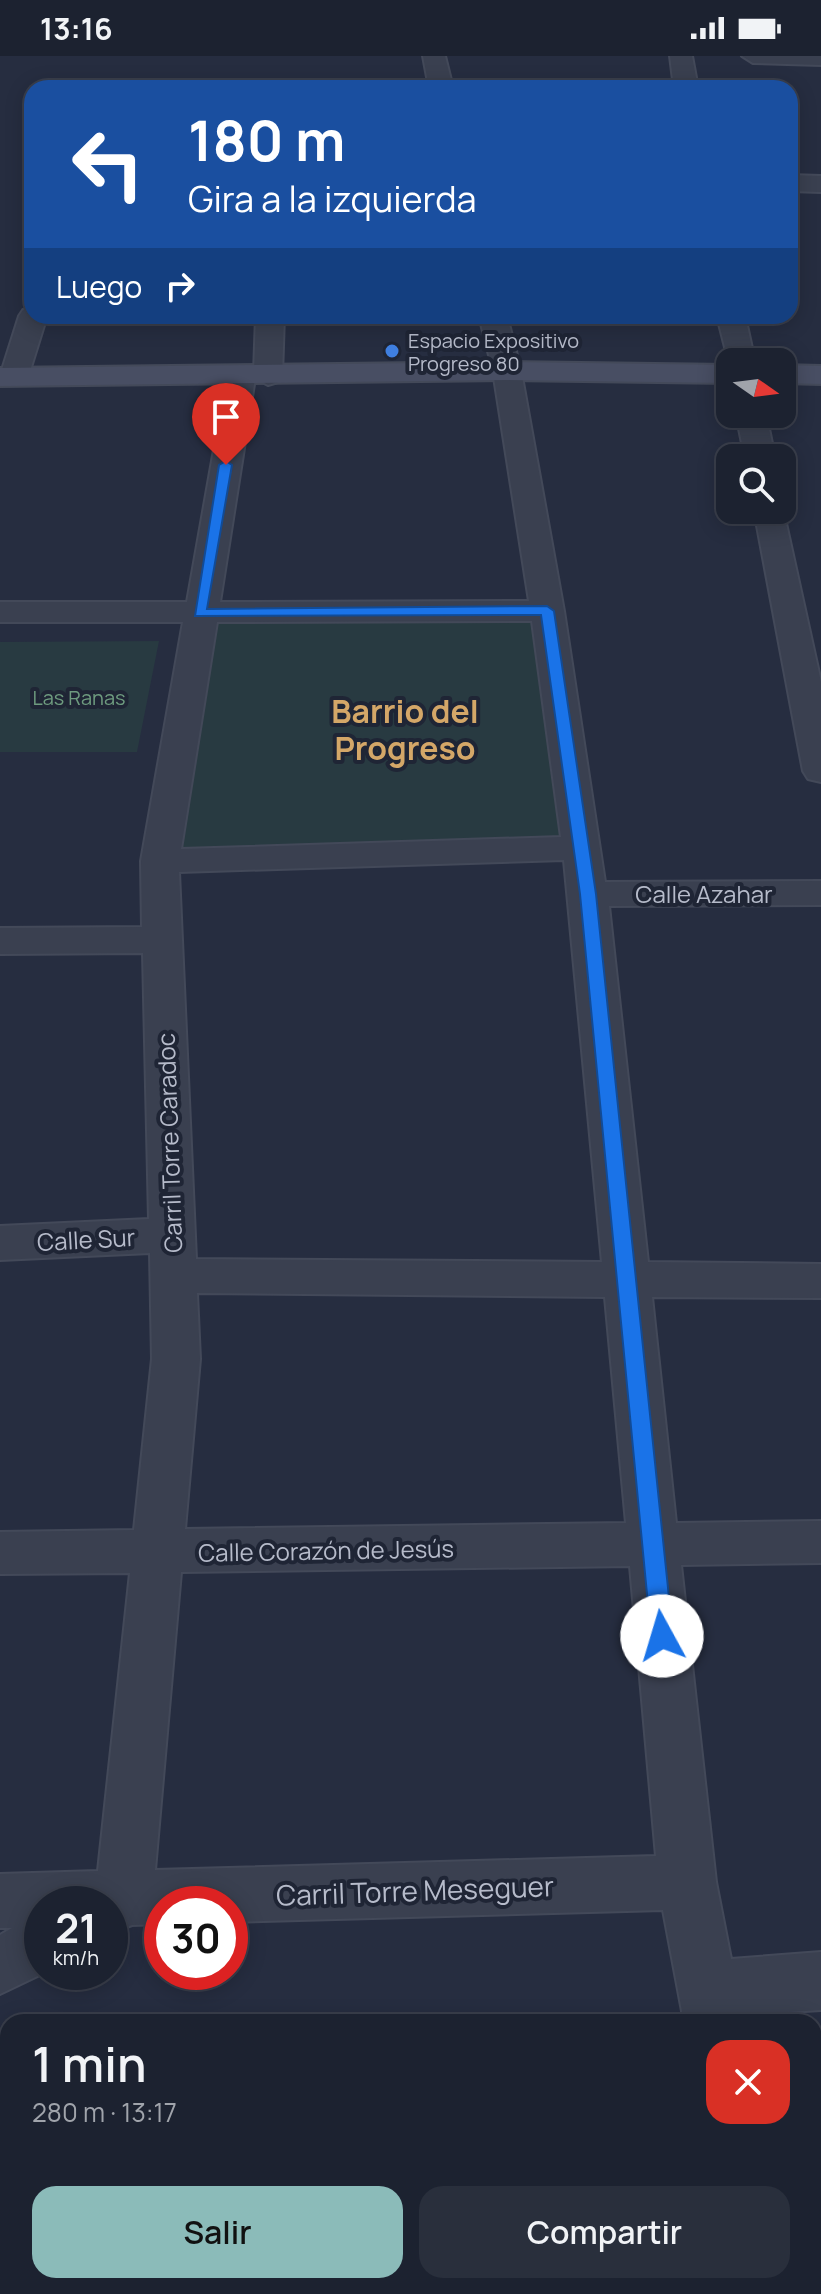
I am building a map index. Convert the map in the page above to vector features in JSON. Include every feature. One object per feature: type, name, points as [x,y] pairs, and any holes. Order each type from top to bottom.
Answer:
[{"type":"main road","points":[[7,377],[507,371],[716,374]]},
{"type":"main road","points":[[796,374],[821,375]]},
{"type":"street","points":[[434,56],[439,80]]},
{"type":"street","points":[[681,56],[685,80]]},
{"type":"street","points":[[753,56],[821,58]]},
{"type":"street","points":[[798,183],[821,184]]},
{"type":"street","points":[[7,377],[30,324]]},
{"type":"street","name":"Carril Torre Caradoc","points":[[119,1886],[176,1359],[160,861],[200,613],[268,324]]},
{"type":"street","points":[[495,324],[507,371],[547,611],[588,894],[687,1882],[711,2006],[821,1981]]},
{"type":"street","points":[[733,324],[738,348]]},
{"type":"street","points":[[773,524],[821,771]]},
{"type":"street","points":[[0,612],[547,611]]},
{"type":"street","points":[[160,861],[581,848]]},
{"type":"street","name":"Calle Azahar","points":[[588,894],[821,893]]},
{"type":"street","points":[[0,941],[162,940]]},
{"type":"street","name":"Calle Sur","points":[[0,1243],[173,1256],[626,1277],[821,1281]]},
{"type":"street","name":"Calle Corazón de Jesús","points":[[0,1553],[821,1542]]},
{"type":"street","name":"Carril Torre Meseguer","points":[[128,1903],[687,1882]]},
{"type":"street","name":"Carril Torre Meseguer","points":[[0,1901],[24,1901]]},
{"type":"street","points":[[0,1966],[24,1953]]},
{"type":"green space","points":[[547,611],[581,848],[161,861],[199,613]]},
{"type":"green space","name":"Las Ranas","points":[[159,641],[137,752],[0,752],[0,642]]},
{"type":"place","name":"Espacio Expositivo Progreso 80","points":[[392,351]]},
{"type":"district","name":"Barrio del Progreso","points":[[405,730]]},
{"type":"route","points":[[226,465],[200,613],[547,611],[588,894],[662,1636]]}]
